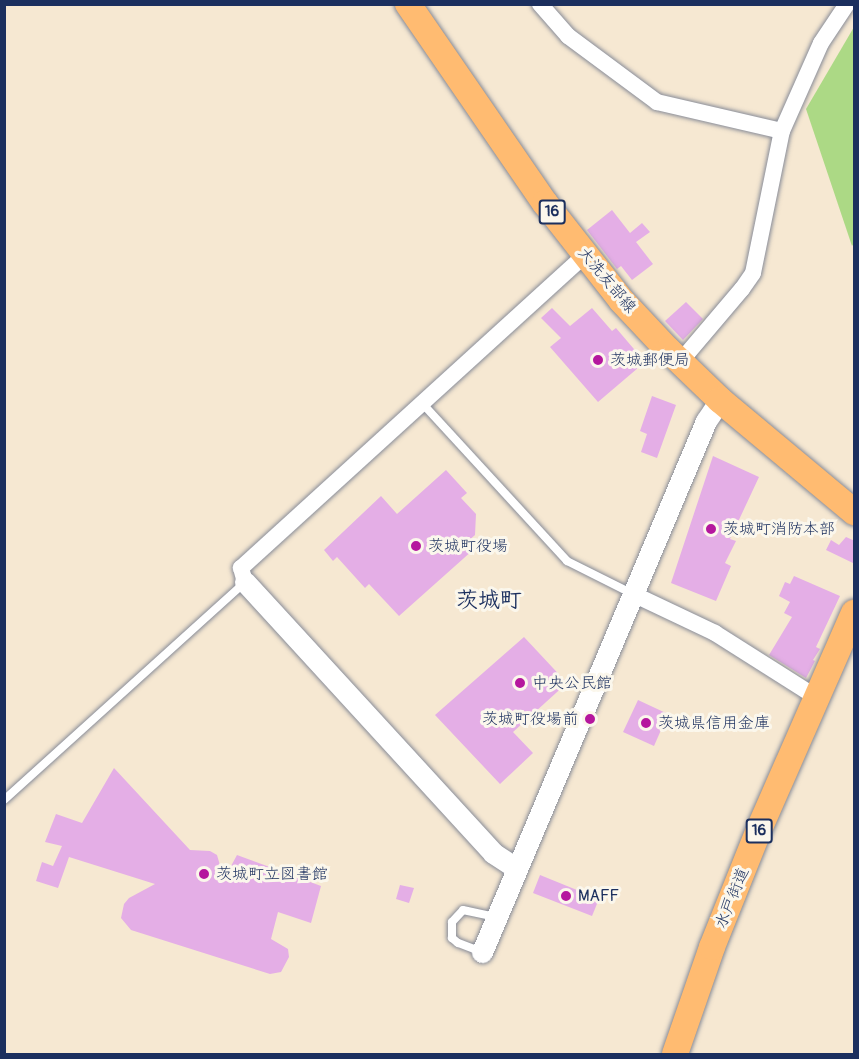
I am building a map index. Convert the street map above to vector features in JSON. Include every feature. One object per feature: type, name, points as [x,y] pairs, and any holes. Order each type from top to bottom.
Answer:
[{"type":"main road","name":"大洗友部線","points":[[408,4],[545,203],[621,300],[720,400],[855,512]]},
{"type":"main road","name":"水戸街道","points":[[675,1054],[712,947],[816,697],[855,613]]},
{"type":"street","points":[[540,4],[568,36],[657,102],[782,131]]},
{"type":"street","points":[[680,362],[753,273],[782,131],[821,43],[847,4]]},
{"type":"street","points":[[516,868],[493,853],[245,582],[241,567],[585,255]]},
{"type":"street","points":[[482,952],[706,421],[720,400]]},
{"type":"street","points":[[633,594],[715,633],[816,697]]},
{"type":"lane","points":[[421,402],[567,561],[633,594]]},
{"type":"lane","points":[[4,800],[245,582]]},
{"type":"lane","points":[[482,952],[458,943],[452,938],[452,922],[464,910],[496,917]]},
{"type":"green space","points":[[854,27],[854,243],[852,246],[806,109]]},
{"type":"building","points":[[612,210],[630,233],[642,223],[650,232],[636,242],[653,264],[632,280],[621,266],[617,269],[587,230]]},
{"type":"building","points":[[686,302],[703,319],[683,340],[665,321]]},
{"type":"building","points":[[552,308],[570,326],[592,308],[612,331],[616,328],[645,362],[598,402],[550,347],[561,338],[541,318]]},
{"type":"building","points":[[652,396],[676,405],[657,458],[641,452],[647,434],[640,431]]},
{"type":"building","name":"茨城町消防本部","points":[[713,456],[759,477],[730,539],[736,541],[725,563],[731,566],[716,601],[671,583]]},
{"type":"building","name":"茨城町役場","points":[[446,470],[467,493],[461,498],[476,514],[475,535],[467,542],[473,550],[399,616],[369,584],[365,588],[337,557],[333,561],[324,550],[381,496],[397,514]]},
{"type":"building","points":[[846,537],[855,541],[855,564],[826,550],[831,540],[839,545]]},
{"type":"building","points":[[794,576],[840,596],[816,647],[820,649],[806,678],[769,655],[792,617],[784,613],[790,602],[779,596],[785,582],[790,584]]},
{"type":"building","points":[[524,637],[567,683],[513,732],[533,753],[500,784],[435,715]]},
{"type":"building","name":"茨城県信用金庫","points":[[638,700],[668,714],[654,746],[623,732]]},
{"type":"building","name":"茨城町立図書館","points":[[114,768],[190,850],[210,851],[217,855],[224,879],[237,855],[321,886],[311,923],[278,912],[271,939],[288,949],[289,957],[281,972],[270,974],[131,930],[121,918],[124,904],[129,898],[155,884],[69,857],[58,888],[36,881],[42,862],[53,866],[62,846],[45,842],[56,814],[82,823]]},
{"type":"building","name":"MAFF","points":[[540,875],[599,899],[592,916],[533,893]]},
{"type":"building","points":[[400,885],[414,888],[409,903],[396,899]]},
{"type":"place","name":"茨城郵便局","points":[[598,360]]},
{"type":"place","name":"茨城町消防本部","points":[[711,529]]},
{"type":"place","name":"茨城町役場","points":[[416,546]]},
{"type":"place","name":"中央公民館","points":[[520,683]]},
{"type":"place","name":"茨城町役場前","points":[[590,719]]},
{"type":"place","name":"茨城県信用金庫","points":[[646,723]]},
{"type":"place","name":"茨城町立図書館","points":[[204,874]]},
{"type":"place","name":"MAFF","points":[[566,896]]},
{"type":"district","name":"茨城町","points":[[489,601]]}]
